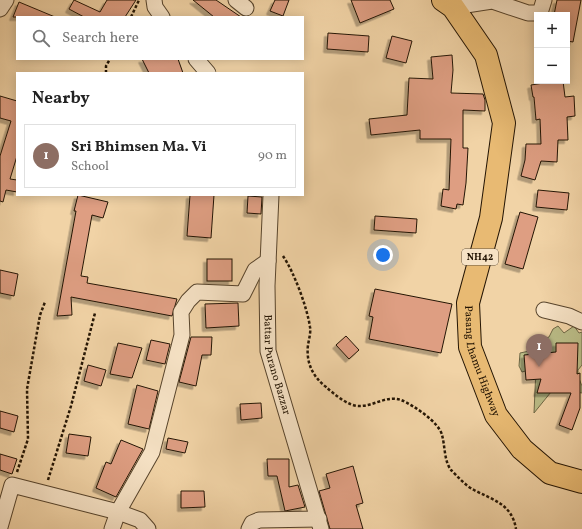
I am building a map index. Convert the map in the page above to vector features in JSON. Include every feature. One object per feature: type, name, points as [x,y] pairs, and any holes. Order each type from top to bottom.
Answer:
[{"type":"main road","name":"Pasang Lhamu Highway","points":[[451,2],[486,55],[504,123],[491,218],[468,302],[470,347],[496,415],[522,449],[550,473],[582,482]]},
{"type":"street","points":[[0,9],[6,0]]},
{"type":"street","points":[[154,0],[155,7],[161,16]]},
{"type":"street","points":[[451,2],[492,1],[528,13],[540,13],[544,0]]},
{"type":"street","points":[[197,60],[207,72]]},
{"type":"street","name":"Battar Purano Bazzar","points":[[271,196],[268,261],[268,351],[303,473],[320,524]]},
{"type":"street","points":[[112,529],[118,512],[152,452],[182,335],[182,312],[188,301],[197,292],[243,294],[255,270],[268,261]]},
{"type":"street","points":[[544,310],[569,316],[582,322]]},
{"type":"street","points":[[0,527],[3,505],[12,485],[118,512],[140,520],[148,529]]},
{"type":"street","points":[[249,529],[252,523],[259,520],[320,524]]},
{"type":"path","points":[[131,16],[139,0]]},
{"type":"path","points":[[106,72],[106,66],[109,60]]},
{"type":"path","points":[[270,238],[291,268],[310,327],[307,354],[310,369],[325,387],[347,402],[359,406],[383,400],[400,400],[425,415],[436,424],[442,434],[450,468],[472,489],[497,500],[509,512],[516,529]]},
{"type":"path","points":[[12,485],[28,439],[27,388],[45,302]]},
{"type":"path","points":[[44,493],[71,406],[95,313]]},
{"type":"green space","points":[[558,326],[564,333],[574,326],[579,333],[582,332],[582,365],[578,370],[578,376],[582,386],[582,393],[571,391],[551,392],[534,413],[536,368],[522,372],[519,366],[520,353],[539,349],[544,344],[544,339],[549,337],[553,329]]},
{"type":"building","points":[[74,0],[100,12],[107,0],[136,0],[126,16],[82,16],[69,9]]},
{"type":"building","points":[[193,0],[216,0],[240,16],[213,16]]},
{"type":"building","points":[[275,0],[289,0],[283,16],[270,11]]},
{"type":"building","points":[[351,0],[390,0],[394,9],[360,23]]},
{"type":"building","points":[[557,0],[581,0],[573,42],[570,42],[570,12],[555,12]]},
{"type":"building","points":[[19,2],[53,16],[16,16],[13,17]]},
{"type":"building","points":[[328,33],[369,36],[368,52],[327,49]]},
{"type":"building","points":[[392,36],[412,41],[406,63],[386,58]]},
{"type":"building","points":[[452,55],[453,70],[451,93],[483,94],[485,100],[485,111],[463,110],[463,148],[468,148],[466,183],[463,205],[457,204],[456,209],[441,206],[443,189],[449,190],[451,139],[420,139],[420,130],[371,135],[369,119],[407,115],[409,78],[433,79],[431,57]]},
{"type":"building","points":[[142,60],[178,60],[183,72],[148,72]]},
{"type":"building","points":[[563,84],[565,97],[574,96],[575,116],[567,117],[568,140],[558,140],[557,162],[541,161],[535,180],[521,176],[525,160],[526,144],[541,144],[540,119],[536,120],[534,97],[531,85]]},
{"type":"building","points":[[0,96],[16,101],[16,159],[10,179],[16,180],[16,192],[6,190],[3,202],[0,201],[0,156],[11,121],[0,118]]},
{"type":"building","points":[[538,190],[569,193],[567,210],[536,207]]},
{"type":"building","points":[[78,196],[108,202],[103,218],[92,215],[81,276],[88,277],[87,283],[177,299],[172,316],[71,297],[72,315],[57,316],[76,211],[74,211]]},
{"type":"building","points":[[190,196],[214,196],[211,238],[187,236]]},
{"type":"building","points":[[248,196],[262,197],[261,214],[247,213]]},
{"type":"building","points":[[520,212],[538,217],[523,269],[505,264]]},
{"type":"building","points":[[375,216],[417,219],[416,233],[374,230]]},
{"type":"building","points":[[207,259],[232,259],[232,281],[207,281]]},
{"type":"building","points":[[0,270],[18,274],[14,296],[0,293]]},
{"type":"building","points":[[375,289],[452,304],[441,353],[369,339],[373,317],[369,316]]},
{"type":"building","points":[[238,303],[239,326],[206,328],[205,304]]},
{"type":"building","points":[[346,336],[359,350],[349,359],[336,345]]},
{"type":"building","points":[[191,337],[212,337],[211,355],[202,355],[196,386],[179,382]]},
{"type":"building","points":[[151,340],[170,344],[165,364],[146,360]]},
{"type":"building","points":[[118,343],[142,348],[132,378],[110,374]]},
{"type":"building","points":[[556,343],[578,343],[577,374],[580,373],[580,408],[572,430],[559,425],[571,393],[537,393],[541,379],[526,380],[524,355],[556,352]]},
{"type":"building","points":[[88,365],[106,370],[101,386],[84,381]]},
{"type":"building","points":[[137,385],[158,391],[149,429],[128,424]]},
{"type":"building","points":[[261,403],[262,418],[241,420],[240,404]]},
{"type":"building","points":[[0,411],[18,416],[14,432],[0,428]]},
{"type":"building","points":[[69,434],[91,437],[88,456],[66,453]]},
{"type":"building","points":[[168,438],[188,442],[185,453],[166,449]]},
{"type":"building","points":[[121,440],[143,449],[116,497],[96,488],[106,462],[111,464]]},
{"type":"building","points":[[0,454],[17,459],[12,474],[0,470]]},
{"type":"building","points":[[267,459],[289,459],[289,487],[298,485],[305,507],[285,511],[277,476],[268,476]]},
{"type":"building","points":[[353,466],[363,503],[356,505],[363,529],[330,529],[319,491],[330,488],[326,474]]},
{"type":"building","points":[[181,491],[204,491],[205,507],[181,508]]},
{"type":"place","name":"Sri Bhimsen Ma. Vi","points":[[539,367]]}]
